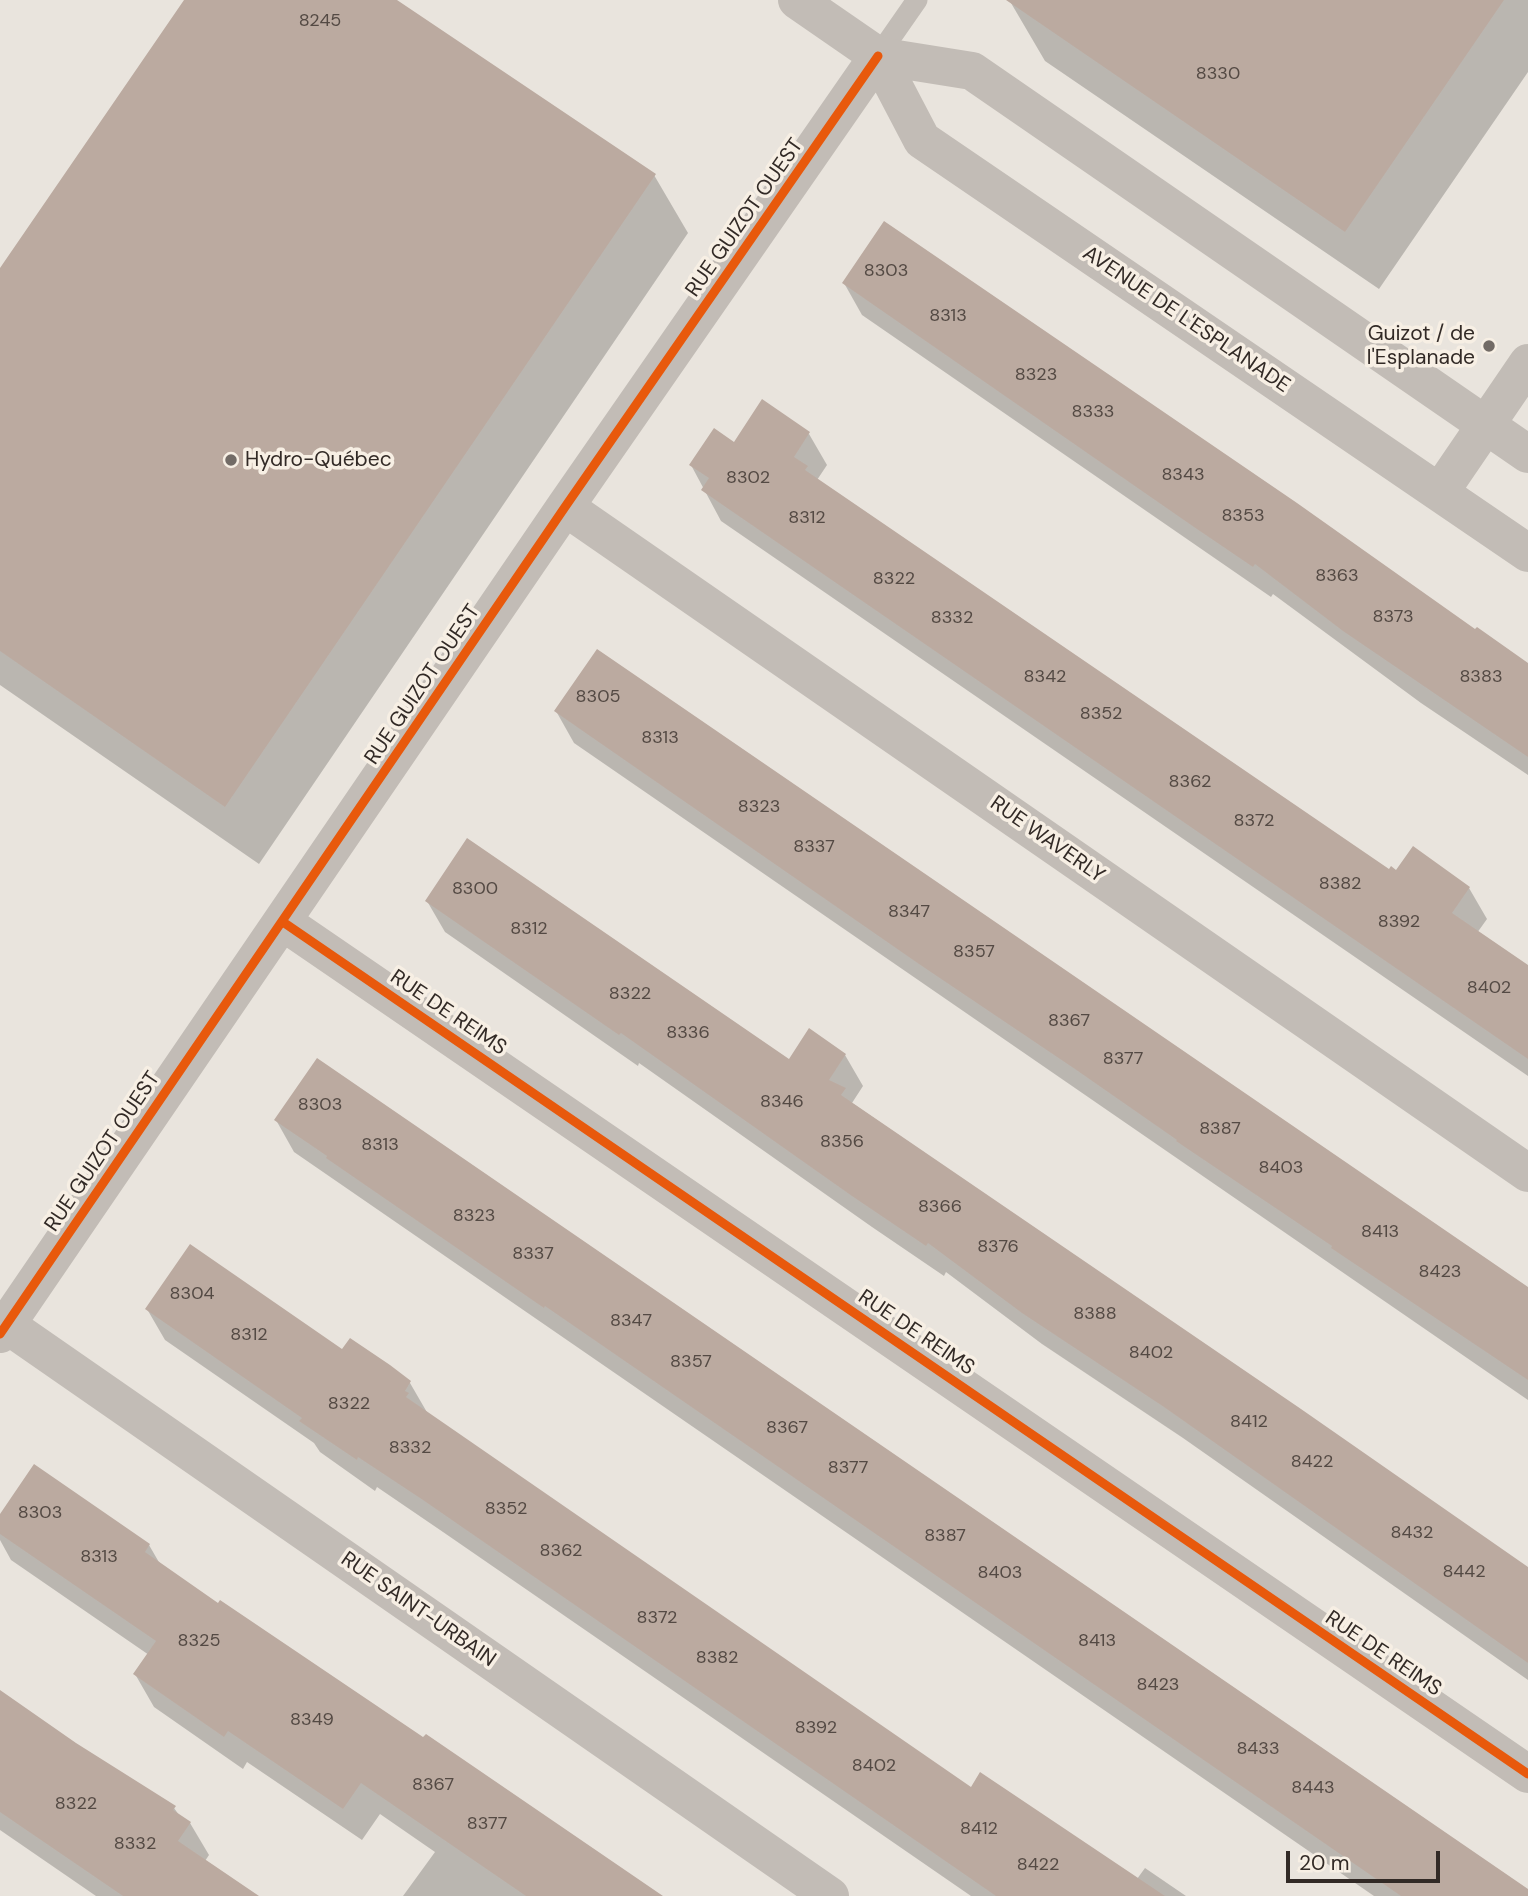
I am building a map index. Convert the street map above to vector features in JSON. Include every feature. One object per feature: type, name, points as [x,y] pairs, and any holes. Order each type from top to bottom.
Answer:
[{"type":"street","name":"AVENUE DE L'ESPLANADE","points":[[797,0],[878,56],[972,71],[1528,454]]},
{"type":"street","name":"AVENUE DE L'ESPLANADE","points":[[878,56],[922,140],[1528,553]]},
{"type":"street","name":"RUE GUIZOT OUEST","points":[[3,1329],[565,507],[878,56]]},
{"type":"street","points":[[1440,492],[1528,363]]},
{"type":"street","name":"RUE WAVERLY","points":[[565,507],[1528,1172]]},
{"type":"street","name":"RUE DE REIMS","points":[[283,922],[1528,1774]]},
{"type":"street","name":"RUE SAINT-URBAIN","points":[[3,1329],[830,1896]]},
{"type":"lane","points":[[878,56],[917,0]]},
{"type":"building","name":"Hydro-Québec","points":[[184,0],[397,0],[656,174],[225,807],[0,651],[0,268]]},
{"type":"building","points":[[1006,0],[1504,0],[1345,232]]},
{"type":"building","points":[[884,221],[1528,663],[1528,757],[1343,631],[1255,564],[1253,567],[1194,527],[842,283]]},
{"type":"building","points":[[762,399],[810,432],[794,457],[808,466],[805,470],[1389,869],[1391,866],[1396,870],[1413,846],[1470,887],[1452,913],[1528,965],[1528,1059],[701,490],[709,478],[689,465],[714,428],[734,442]]},
{"type":"building","points":[[597,649],[1528,1287],[1528,1380],[1331,1248],[1332,1246],[554,711]]},
{"type":"building","points":[[467,838],[789,1059],[809,1028],[846,1054],[829,1080],[846,1088],[841,1095],[1528,1567],[1528,1663],[1164,1407],[1022,1313],[928,1243],[926,1246],[852,1196],[621,1033],[619,1035],[425,901]]},
{"type":"building","points":[[317,1058],[1528,1889],[1528,1896],[1401,1896],[326,1158],[327,1156],[274,1120]]},
{"type":"building","points":[[190,1244],[342,1349],[350,1338],[390,1365],[411,1381],[405,1391],[409,1393],[406,1397],[971,1787],[980,1772],[1165,1896],[996,1896],[423,1500],[299,1421],[302,1418],[145,1309]]},
{"type":"building","points":[[34,1464],[150,1544],[145,1552],[218,1603],[220,1600],[423,1737],[426,1734],[663,1896],[526,1896],[361,1783],[343,1809],[228,1731],[224,1737],[133,1674],[156,1641],[0,1534],[0,1514]]},
{"type":"building","points":[[0,1690],[76,1743],[176,1806],[173,1810],[191,1822],[178,1841],[259,1896],[123,1896],[0,1812]]},
{"type":"cycle path","points":[[0,1334],[565,507],[878,56]]},
{"type":"cycle path","points":[[283,922],[1528,1774]]},
{"type":"place","name":"Guizot / de l'Esplanade","points":[[1489,346]]},
{"type":"place","name":"Hydro-Québec","points":[[231,460]]}]
